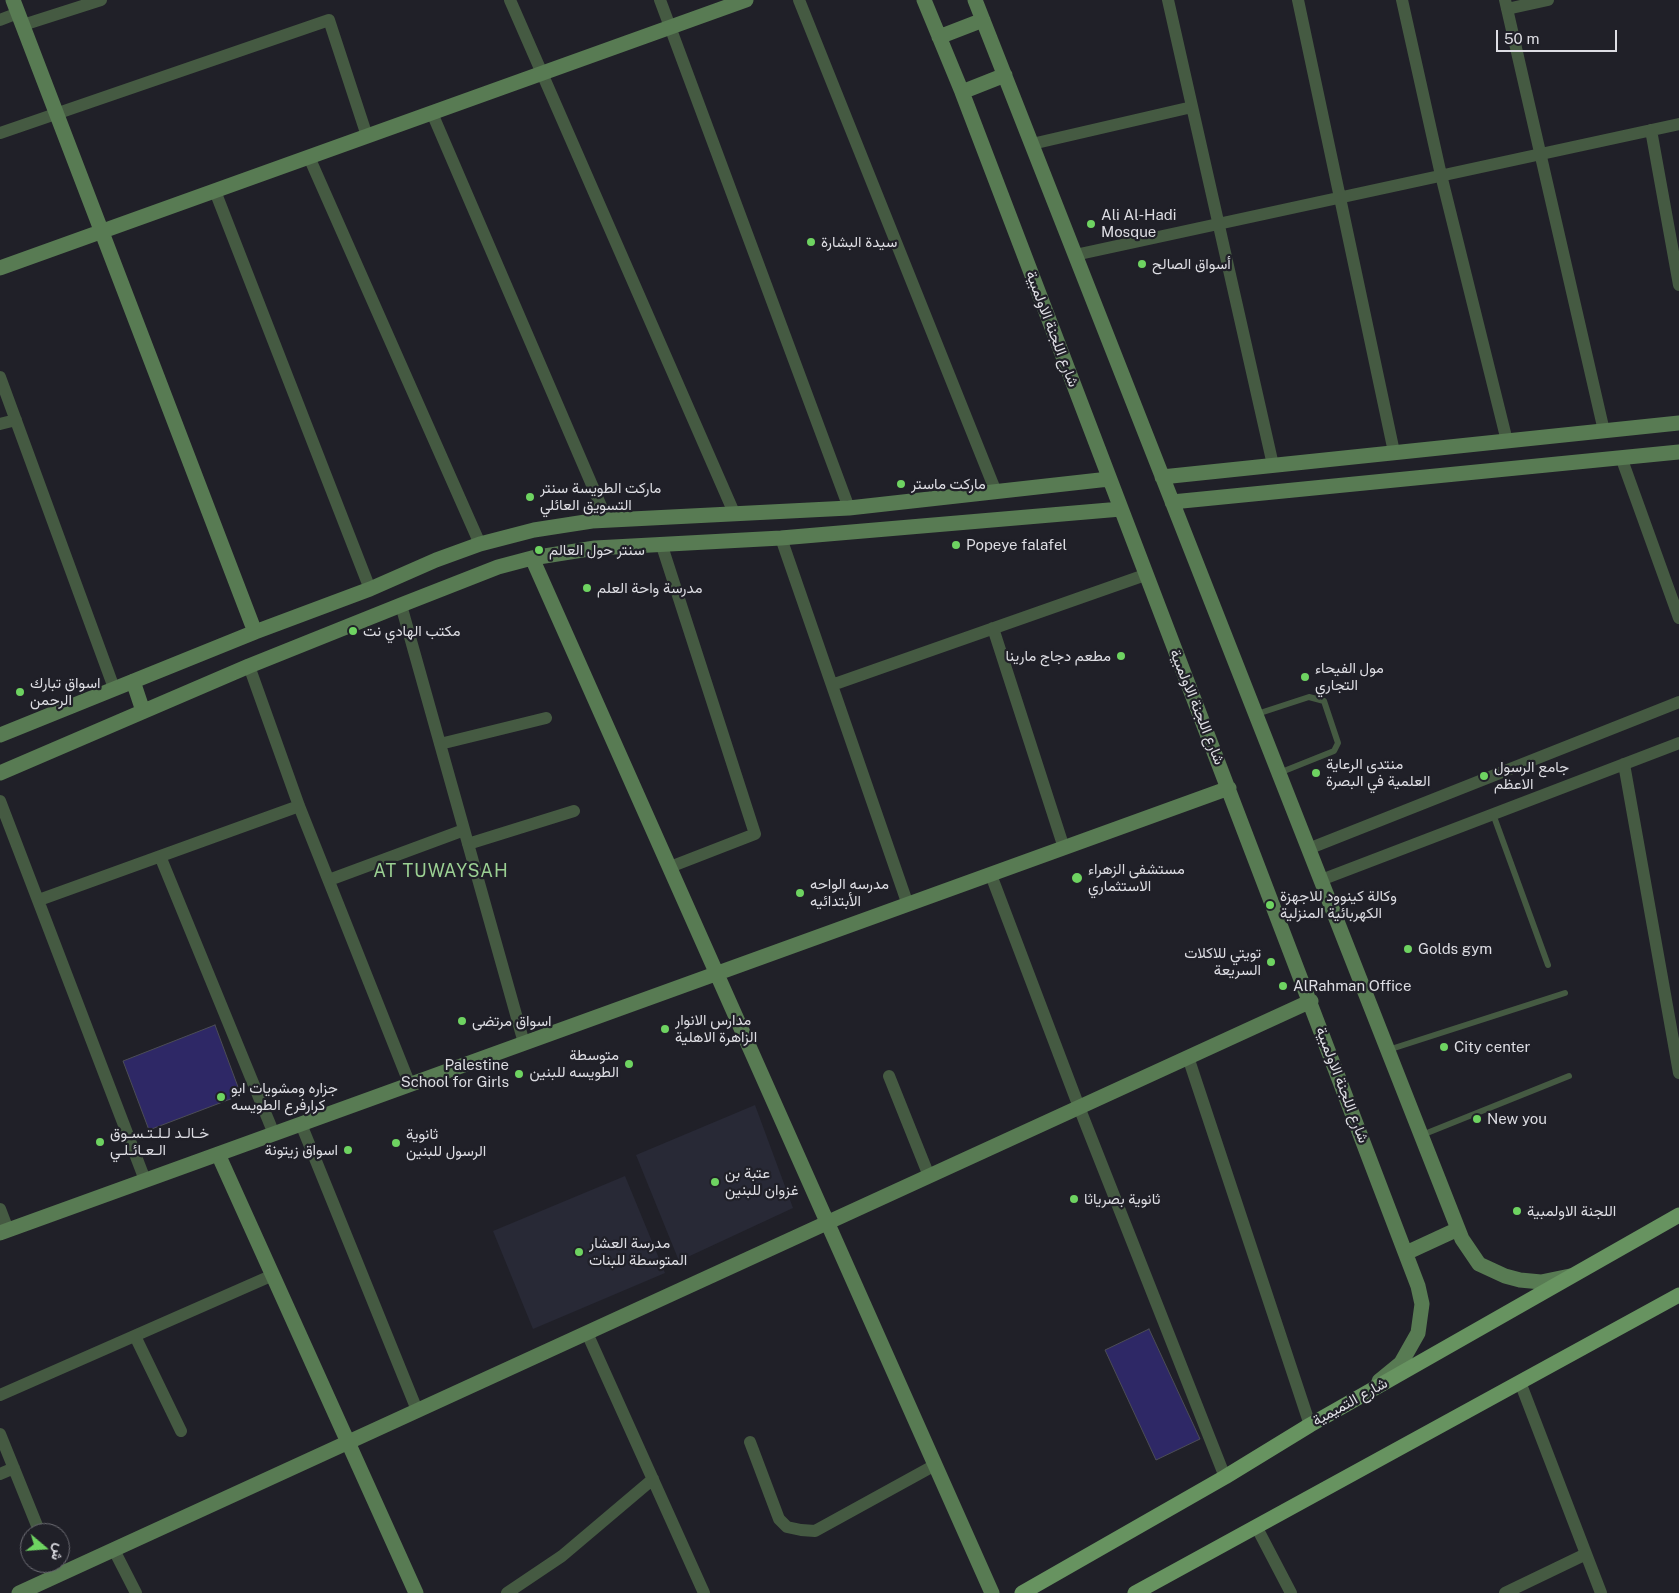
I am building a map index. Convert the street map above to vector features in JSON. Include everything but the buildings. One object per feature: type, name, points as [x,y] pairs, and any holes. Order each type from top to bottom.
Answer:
[{"type":"main road","name":"شارع التميمية","points":[[1022,1593],[1571,1275],[1679,1216]]},
{"type":"main road","points":[[1135,1593],[1678,1297]]},
{"type":"street","points":[[0,20],[18,13],[101,0]]},
{"type":"street","points":[[510,0],[735,514]]},
{"type":"street","points":[[660,0],[849,508]]},
{"type":"street","points":[[0,268],[746,0]]},
{"type":"street","points":[[798,0],[996,492]]},
{"type":"street","name":"شارع اللجنة الاولمبية","points":[[924,0],[962,92],[1145,575],[1311,1001],[1418,1286],[1422,1304],[1418,1333],[1401,1363],[1358,1398]]},
{"type":"street","points":[[975,0],[1458,1229],[1479,1264],[1490,1270],[1520,1280],[1540,1282],[1571,1275]]},
{"type":"street","points":[[1168,0],[1273,465]]},
{"type":"street","points":[[1298,0],[1342,197],[1394,452]]},
{"type":"street","points":[[1402,0],[1441,175],[1507,441]]},
{"type":"street","points":[[1548,0],[1506,5],[1604,431]]},
{"type":"street","points":[[18,13],[255,632]]},
{"type":"street","points":[[0,133],[329,20],[367,136]]},
{"type":"street","points":[[939,37],[983,20]]},
{"type":"street","points":[[962,92],[1005,75]]},
{"type":"street","points":[[1032,144],[1192,107]]},
{"type":"street","points":[[432,113],[607,520]]},
{"type":"street","points":[[1075,255],[1679,124]]},
{"type":"street","points":[[1650,130],[1679,285]]},
{"type":"street","points":[[309,157],[480,544]]},
{"type":"street","points":[[216,191],[370,589]]},
{"type":"street","points":[[0,377],[114,688]]},
{"type":"street","points":[[0,424],[16,420]]},
{"type":"street","points":[[1162,477],[1679,423]]},
{"type":"street","points":[[1172,502],[1679,452]]},
{"type":"street","points":[[1376,454],[1380,481]]},
{"type":"street","points":[[1621,457],[1679,618]]},
{"type":"street","points":[[0,735],[114,688],[370,589],[480,544],[534,530],[592,520],[849,508],[1109,479]]},
{"type":"street","points":[[0,773],[249,666],[498,567],[532,558],[595,548],[662,546],[781,538],[1121,509]]},
{"type":"street","points":[[592,520],[595,548]]},
{"type":"street","points":[[781,538],[908,905]]},
{"type":"street","points":[[662,546],[755,834],[670,867]]},
{"type":"street","points":[[532,558],[992,1593]]},
{"type":"street","points":[[832,685],[1145,575]]},
{"type":"street","points":[[401,605],[524,1043]]},
{"type":"street","points":[[993,628],[1064,848]]},
{"type":"street","points":[[249,666],[299,806],[410,1085]]},
{"type":"street","points":[[132,681],[144,711]]},
{"type":"street","points":[[1308,849],[1679,702]]},
{"type":"street","points":[[440,744],[546,718]]},
{"type":"street","points":[[1321,880],[1679,743]]},
{"type":"street","points":[[1624,764],[1679,1073]]},
{"type":"street","points":[[0,1209],[4,1231],[1229,788]]},
{"type":"street","points":[[0,801],[145,1180]]},
{"type":"street","points":[[38,900],[299,806]]},
{"type":"street","points":[[468,844],[574,812]]},
{"type":"street","points":[[329,880],[464,830]]},
{"type":"street","points":[[160,856],[274,1134]]},
{"type":"street","points":[[991,875],[1078,1107],[1225,1477]]},
{"type":"street","points":[[70,1564],[114,1550],[1311,1001]]},
{"type":"street","points":[[1188,1057],[1310,1425]]},
{"type":"street","points":[[889,1076],[929,1176]]},
{"type":"street","points":[[301,1124],[417,1410]]},
{"type":"street","points":[[218,1154],[416,1593]]},
{"type":"street","points":[[1406,1253],[1458,1229]]},
{"type":"street","points":[[0,1395],[273,1275]]},
{"type":"street","points":[[587,1332],[704,1593]]},
{"type":"street","points":[[135,1336],[181,1431]]},
{"type":"street","points":[[1520,1382],[1601,1593]]},
{"type":"street","points":[[0,1434],[36,1523]]},
{"type":"street","points":[[750,1442],[779,1519],[787,1527],[801,1530],[815,1531],[935,1465]]},
{"type":"street","points":[[0,1474],[14,1468]]},
{"type":"street","points":[[507,1593],[562,1556],[652,1479]]},
{"type":"street","points":[[1256,1526],[1291,1593]]},
{"type":"street","points":[[114,1550],[136,1593]]},
{"type":"street","points":[[1505,1593],[1586,1554]]},
{"type":"street","points":[[19,1593],[48,1573]]},
{"type":"lane","points":[[1256,714],[1309,697],[1324,702],[1338,743],[1334,751],[1279,774]]},
{"type":"lane","points":[[1494,814],[1548,965]]},
{"type":"lane","points":[[1388,1050],[1566,993]]},
{"type":"lane","points":[[1421,1136],[1569,1076]]},
{"type":"shaded area","name":"عتبة بن غزوان للبنين","points":[[755,1105],[793,1208],[679,1261],[636,1155]]},
{"type":"shaded area","name":"مدرسة العشار المتوسطة للبنات","points":[[625,1176],[665,1273],[533,1329],[493,1231]]},
{"type":"place","name":"Ali Al-Hadi Mosque","points":[[1091,224]]},
{"type":"place","name":"سيدة البشارة","points":[[811,242]]},
{"type":"place","name":"أسواق الصالح","points":[[1142,264]]},
{"type":"place","name":"ماركت ماستر","points":[[901,484]]},
{"type":"place","name":"ماركت الطويسة سنتر التسويق العائلي","points":[[530,497]]},
{"type":"place","name":"Popeye falafel","points":[[956,545]]},
{"type":"place","name":"سنتر حول العالم","points":[[539,550]]},
{"type":"place","name":"مدرسة واحة العلم","points":[[587,588]]},
{"type":"place","name":"مكتب الهادي نت","points":[[353,631]]},
{"type":"place","name":"مطعم دجاج مارينا","points":[[1121,656]]},
{"type":"place","name":"مول الفيحاء التجاري","points":[[1305,677]]},
{"type":"place","name":"اسواق تبارك الرحمن","points":[[20,692]]},
{"type":"place","name":"منتدى الرعاية العلمية في البصرة","points":[[1316,773]]},
{"type":"place","name":"جامع الرسول الاعظم","points":[[1484,776]]},
{"type":"place","name":"مستشفى الزهراء الاستثماري","points":[[1077,878]]},
{"type":"place","name":"مدرسه الواحه الأبتدائيه","points":[[800,893]]},
{"type":"place","name":"وكالة كينوود للاجهزة الكهربائية المنزلية","points":[[1270,905]]},
{"type":"place","name":"Golds gym","points":[[1408,949]]},
{"type":"place","name":"تويتي للاكلات السريعة","points":[[1271,962]]},
{"type":"place","name":"AlRahman Office","points":[[1283,986]]},
{"type":"place","name":"اسواق مرتضى","points":[[462,1021]]},
{"type":"place","name":"مدارس الانوار الزاهرة الاهلية","points":[[665,1029]]},
{"type":"place","name":"City center","points":[[1444,1047]]},
{"type":"place","name":"متوسطة الطويسه للبنين","points":[[629,1064]]},
{"type":"place","name":"Palestine School for Girls","points":[[519,1074]]},
{"type":"place","name":"جزاره ومشويات ابو كرارفرع الطويسه","points":[[221,1097]]},
{"type":"place","name":"New you","points":[[1477,1119]]},
{"type":"place","name":"خـالـد لـلـتـسـوق الـعـائـلـي","points":[[100,1142]]},
{"type":"place","name":"ثانوية الرسول للبنين","points":[[396,1143]]},
{"type":"place","name":"اسواق زيتونة","points":[[348,1150]]},
{"type":"place","name":"عتبة بن غزوان للبنين","points":[[715,1182]]},
{"type":"place","name":"ثانوية بصرياثا","points":[[1074,1199]]},
{"type":"place","name":"اللجنة الاولمبية","points":[[1517,1211]]},
{"type":"place","name":"مدرسة العشار المتوسطة للبنات","points":[[579,1252]]},
{"type":"district","name":"AT TUWAYSAH","points":[[441,871]]}]
